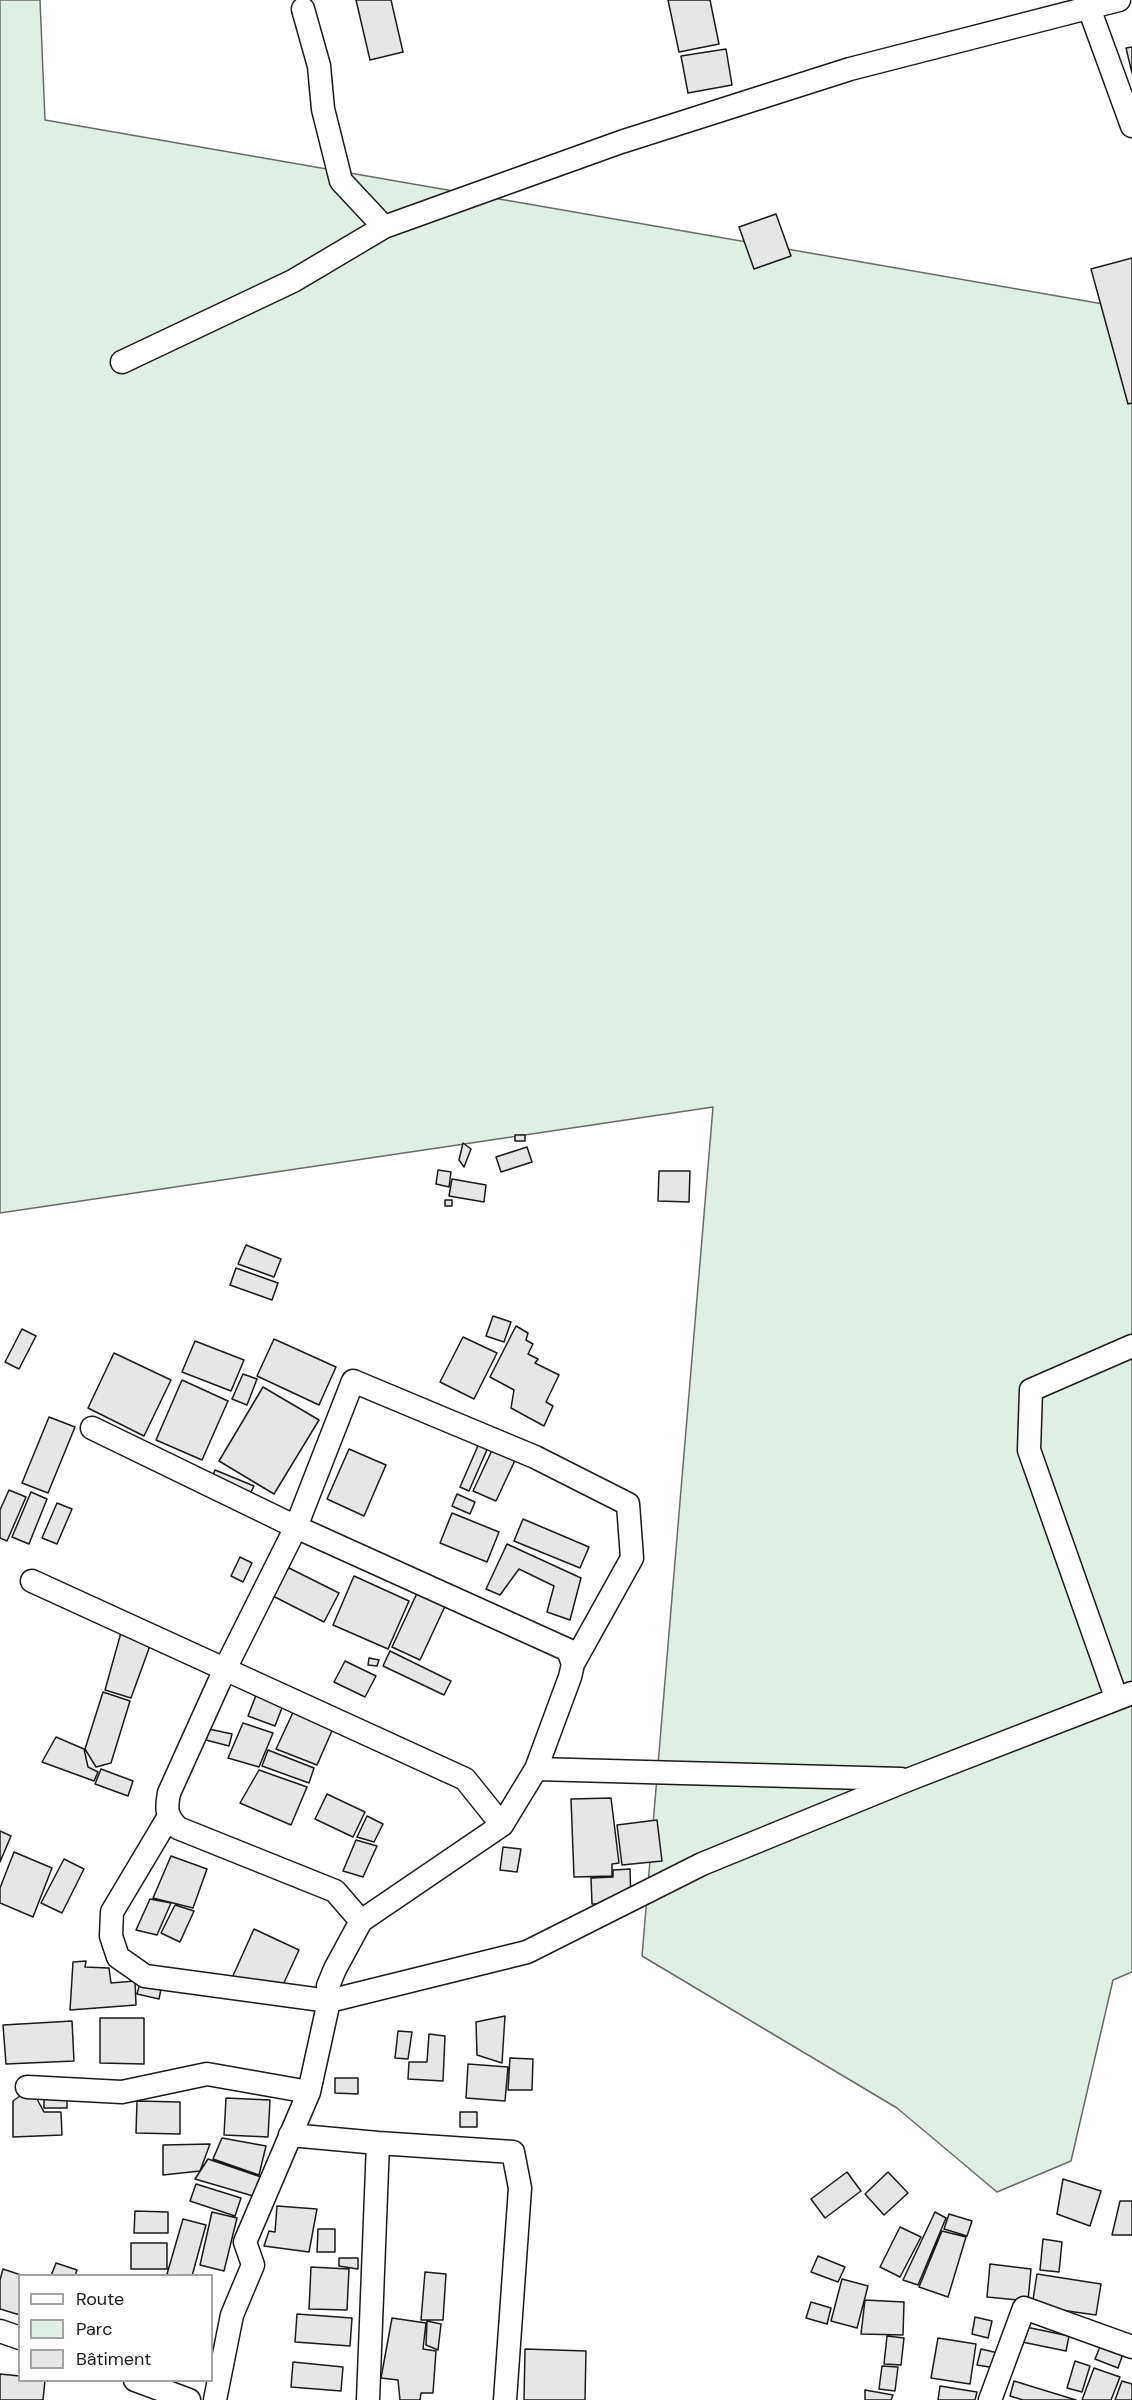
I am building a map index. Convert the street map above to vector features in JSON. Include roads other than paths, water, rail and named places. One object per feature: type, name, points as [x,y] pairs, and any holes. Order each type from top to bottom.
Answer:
[{"type":"street","points":[[122,362],[293,281],[384,227],[621,142],[850,69],[1119,0]]},
{"type":"street","points":[[1089,8],[1132,126]]},
{"type":"street","points":[[303,9],[319,66],[323,110],[341,181],[384,227]]},
{"type":"street","points":[[168,1818],[112,1912],[111,1936],[118,1957],[145,1976],[329,2001],[527,1952],[702,1864],[1124,1695],[1029,1450],[1031,1390],[1132,1346]]},
{"type":"street","points":[[215,2400],[232,2315],[253,2265],[245,2242],[309,2092],[329,2001],[328,1986],[335,1969],[361,1921],[502,1825],[537,1769],[573,1664],[632,1558],[628,1504],[536,1457],[353,1381],[296,1527],[225,1670],[169,1793],[166,1808],[168,1818],[178,1828],[335,1891],[361,1921]]},
{"type":"street","points":[[92,1428],[296,1527],[568,1650],[573,1664]]},
{"type":"street","points":[[32,1581],[465,1779],[502,1825]]},
{"type":"street","points":[[537,1769],[910,1779]]},
{"type":"street","points":[[27,2087],[122,2092],[207,2074],[309,2092]]},
{"type":"street","points":[[290,2135],[513,2152],[520,2188],[505,2400]]},
{"type":"street","points":[[368,2400],[378,2143]]},
{"type":"street","points":[[990,2400],[1024,2308],[1132,2347]]},
{"type":"street","points":[[0,2331],[18,2337]]},
{"type":"street","points":[[140,2382],[189,2400]]}]
